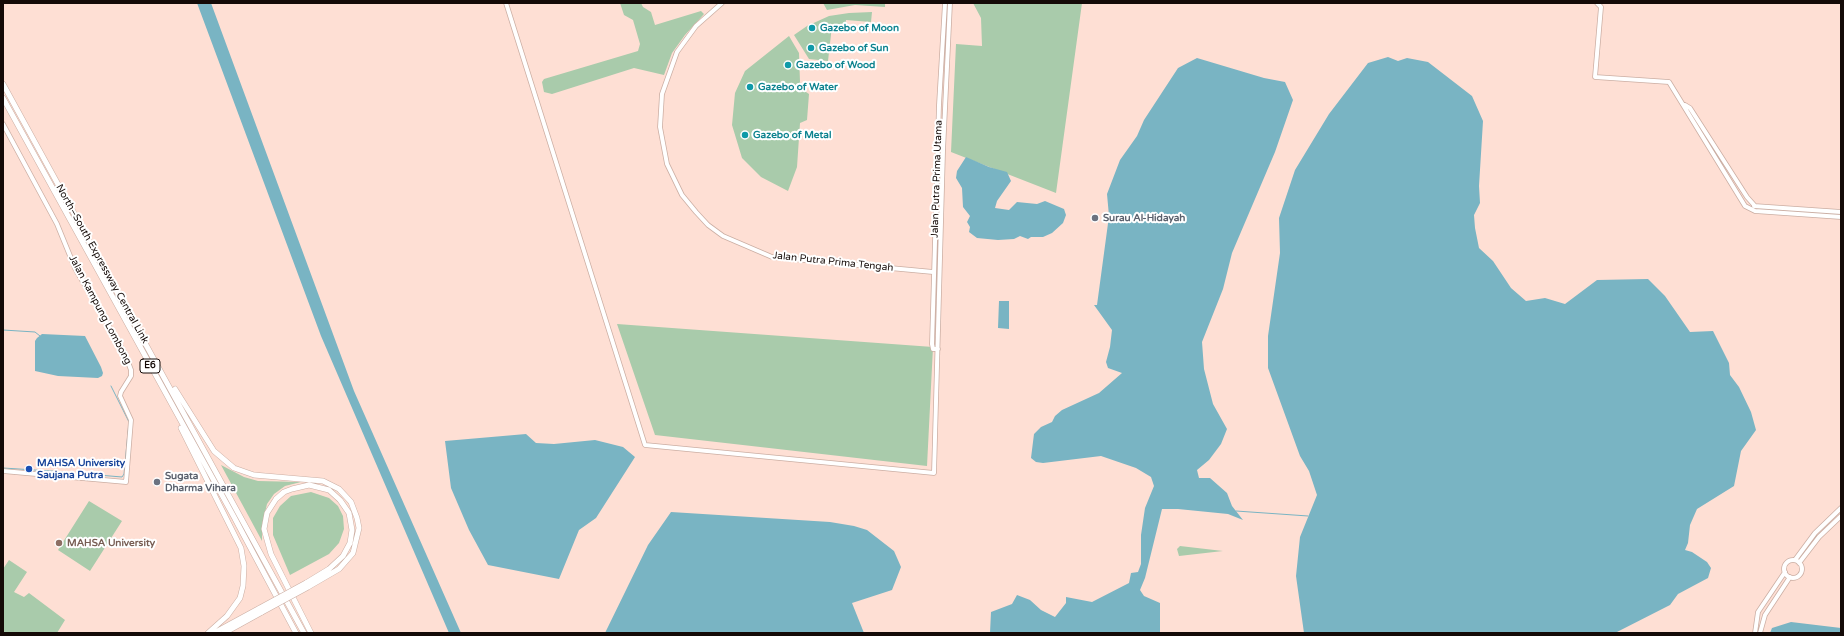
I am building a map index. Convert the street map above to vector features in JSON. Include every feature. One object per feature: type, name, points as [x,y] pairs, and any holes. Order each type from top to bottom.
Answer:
[{"type":"highway","name":"North–South Expressway Central Link","points":[[3,84],[146,342],[304,633]]},
{"type":"highway","name":"North–South Expressway Central Link","points":[[3,98],[234,517],[296,633]]},
{"type":"highway","points":[[146,342],[214,451],[225,462],[234,468],[254,475],[323,481],[339,489],[351,502],[357,518],[358,528],[352,553],[339,569],[214,633]]},
{"type":"highway","points":[[138,345],[241,548],[245,574],[240,598],[227,616],[208,633]]},
{"type":"highway","points":[[307,585],[340,560],[350,543],[352,530],[349,513],[340,500],[329,490],[309,485],[284,492],[276,499],[267,513],[264,529],[271,554],[311,633]]},
{"type":"highway","points":[[224,633],[261,610]]},
{"type":"street","name":"Jalan Putra Prima Utama","points":[[506,3],[645,445],[934,473],[943,158],[950,3]]},
{"type":"street","name":"Jalan Putra Prima Tengah","points":[[722,3],[696,26],[676,52],[662,94],[660,127],[667,164],[682,195],[708,225],[723,236],[772,257],[933,272]]},
{"type":"street","name":"Jalan Putra Prima Utama","points":[[938,349],[933,349],[932,346],[933,272],[945,3]]},
{"type":"street","points":[[1597,3],[1601,7],[1595,77],[1669,82],[1685,105],[1688,113],[1745,206],[1755,211],[1841,217]]},
{"type":"street","points":[[1685,105],[1690,108],[1747,197],[1755,206]]},
{"type":"street","name":"Jalan Kampung Lombong","points":[[3,124],[57,224],[75,268],[130,362],[131,376],[120,396],[131,420],[126,482],[3,471]]},
{"type":"street","points":[[1745,206],[1841,212]]},
{"type":"street","points":[[1797,561],[1829,518],[1841,508]]},
{"type":"street","points":[[1790,577],[1785,572],[1784,566],[1787,562],[1797,561],[1833,522],[1841,516]]},
{"type":"street","points":[[1829,518],[1833,522]]},
{"type":"street","points":[[1790,577],[1795,577],[1801,570],[1797,561]]},
{"type":"street","points":[[1755,633],[1758,612],[1785,572]]},
{"type":"street","points":[[1760,633],[1763,619],[1790,577]]},
{"type":"green space","points":[[620,3],[641,3],[643,7],[651,12],[655,25],[701,11],[704,14],[685,35],[672,53],[664,75],[634,68],[552,94],[544,92],[542,82],[544,79],[638,51],[640,44],[633,20],[624,15]]},
{"type":"green space","points":[[823,3],[885,3],[885,7],[855,5],[827,10]]},
{"type":"green space","points":[[973,3],[1082,3],[1056,193],[951,152],[956,44],[982,46],[981,18]]},
{"type":"green space","points":[[872,12],[871,22],[846,20],[845,27],[832,26],[828,61],[809,59],[794,35],[807,26],[829,16]]},
{"type":"green space","points":[[789,36],[799,53],[800,82],[803,90],[809,94],[807,120],[800,123],[797,167],[788,191],[761,177],[742,158],[732,125],[735,93],[745,71]]},
{"type":"green space","points":[[617,324],[933,347],[927,466],[655,435]]},
{"type":"green space","points":[[221,465],[244,477],[258,481],[301,482],[285,486],[274,494],[267,504],[262,525],[262,541]]},
{"type":"green space","points":[[311,492],[329,498],[338,506],[343,516],[344,529],[339,543],[329,554],[290,575],[273,535],[273,518],[280,506],[291,496]]},
{"type":"green space","points":[[89,501],[122,521],[90,571],[58,550]]},
{"type":"green space","points":[[1180,546],[1223,551],[1179,556],[1177,549]]},
{"type":"green space","points":[[9,560],[27,572],[14,592],[24,597],[29,593],[65,620],[57,633],[3,633],[3,569]]},
{"type":"water","points":[[197,3],[211,3],[354,391],[461,633],[449,633],[321,336]]},
{"type":"water","points":[[1388,57],[1398,61],[1407,58],[1428,62],[1472,96],[1483,121],[1479,186],[1480,203],[1474,215],[1479,248],[1493,261],[1511,288],[1526,301],[1545,298],[1565,304],[1597,280],[1648,279],[1665,296],[1690,332],[1713,331],[1729,363],[1730,375],[1739,387],[1751,412],[1756,430],[1741,451],[1734,486],[1697,509],[1690,525],[1688,543],[1685,550],[1692,552],[1707,562],[1711,568],[1708,578],[1678,594],[1670,605],[1615,633],[1304,633],[1296,576],[1300,537],[1317,495],[1309,471],[1300,456],[1268,368],[1268,336],[1280,253],[1279,218],[1295,170],[1329,114],[1368,63]]},
{"type":"water","points":[[1197,58],[1264,78],[1285,82],[1293,100],[1275,152],[1232,253],[1223,289],[1202,342],[1204,369],[1213,404],[1227,429],[1221,444],[1209,460],[1197,470],[1199,478],[1210,478],[1227,493],[1232,506],[1243,520],[1228,514],[1178,509],[1162,509],[1145,578],[1140,590],[1144,596],[1160,603],[1160,633],[990,633],[991,612],[1012,604],[1017,595],[1030,600],[1041,610],[1055,617],[1066,603],[1066,597],[1092,602],[1129,583],[1131,573],[1138,572],[1141,564],[1141,535],[1145,508],[1154,486],[1151,477],[1136,468],[1101,456],[1043,463],[1036,462],[1031,458],[1034,434],[1041,427],[1052,422],[1055,416],[1062,410],[1099,393],[1122,373],[1108,368],[1106,362],[1112,330],[1094,305],[1097,305],[1109,216],[1107,194],[1120,160],[1137,136],[1144,120],[1178,68]]},
{"type":"water","points":[[966,157],[989,167],[1007,172],[1011,181],[997,201],[995,208],[1009,210],[1017,202],[1037,204],[1045,201],[1064,209],[1066,215],[1063,223],[1052,233],[1043,237],[1031,237],[1028,239],[1020,236],[1014,239],[998,240],[977,238],[969,232],[970,227],[967,222],[970,216],[963,207],[962,188],[956,178],[957,171]]},
{"type":"water","points":[[999,301],[1009,301],[1009,329],[998,328]]},
{"type":"water","points":[[42,334],[85,336],[101,367],[103,373],[102,376],[98,378],[58,376],[35,371],[35,341]]},
{"type":"water","points":[[526,434],[536,443],[554,444],[595,440],[623,447],[635,457],[596,518],[579,530],[559,579],[488,565],[469,530],[451,488],[445,441]]},
{"type":"water","points":[[671,512],[830,522],[854,526],[867,530],[894,551],[901,567],[892,590],[852,603],[864,633],[605,633],[648,545]]},
{"type":"water","points":[[1791,622],[1841,628],[1841,633],[1770,633],[1772,628]]},
{"type":"waterway","points":[[3,330],[35,332],[40,336]]},
{"type":"waterway","points":[[86,474],[122,477],[124,474],[129,422],[111,386]]},
{"type":"waterway","points":[[3,468],[66,472]]},
{"type":"waterway","points":[[1236,511],[1308,516]]},
{"type":"place","name":"Gazebo of Moon","points":[[812,28]]},
{"type":"place","name":"Gazebo of Sun","points":[[811,48]]},
{"type":"place","name":"Gazebo of Wood","points":[[788,65]]},
{"type":"place","name":"Gazebo of Water","points":[[750,87]]},
{"type":"place","name":"Gazebo of Metal","points":[[745,135]]},
{"type":"place","name":"Surau Al-Hidayah","points":[[1095,218]]},
{"type":"place","name":"MAHSA University Saujana Putra","points":[[29,469]]},
{"type":"place","name":"Sugata Dharma Vihara","points":[[157,482]]},
{"type":"place","name":"MAHSA University","points":[[59,543]]}]
